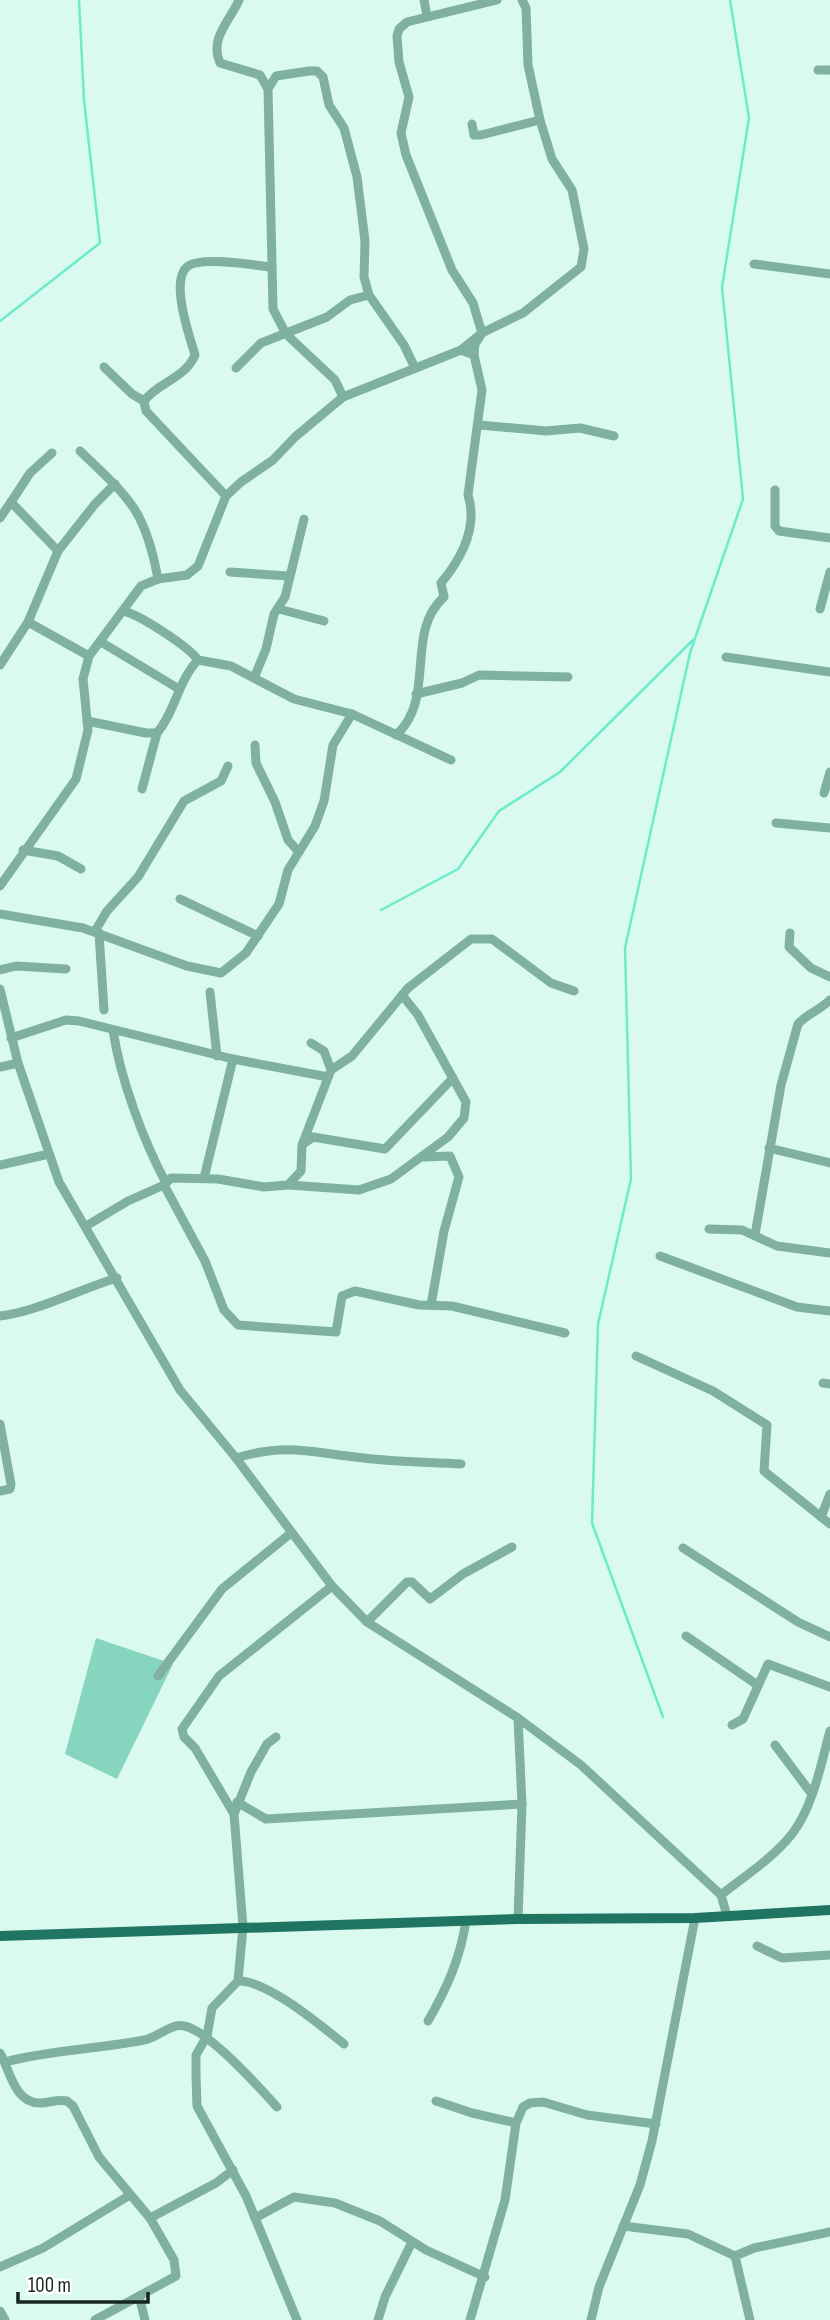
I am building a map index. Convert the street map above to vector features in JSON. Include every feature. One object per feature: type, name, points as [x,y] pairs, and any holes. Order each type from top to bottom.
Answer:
[{"type":"main road","points":[[0,1936],[518,1919],[695,1918],[830,1910]]},
{"type":"street","points":[[239,0],[220,30],[217,56],[220,64],[260,75],[268,89],[273,309],[286,334],[335,380],[343,397]]},
{"type":"street","points":[[424,0],[427,16]]},
{"type":"street","points":[[396,735],[409,721],[416,694],[421,686],[425,622],[434,606],[444,597],[441,583],[454,567],[470,529],[473,510],[468,495],[482,390],[474,355],[475,344],[482,333],[473,303],[452,270],[406,155],[401,133],[409,97],[397,49],[397,36],[399,29],[407,22],[497,0]]},
{"type":"street","points":[[0,886],[76,779],[83,758],[87,721],[83,679],[89,656],[141,586],[158,579],[187,575],[198,566],[226,496],[273,460],[295,437],[343,397],[461,350],[482,333],[523,313],[581,267],[585,256],[572,190],[552,159],[540,120],[528,65],[526,8],[522,0]]},
{"type":"street","points":[[818,70],[830,70]]},
{"type":"street","points":[[268,89],[276,76],[309,71],[317,71],[323,76],[329,106],[344,128],[357,177],[365,241],[364,277],[369,295],[404,345],[415,368]]},
{"type":"street","points":[[472,124],[474,135],[481,135],[540,120]]},
{"type":"street","points":[[226,496],[146,411],[144,401],[149,393],[176,378],[195,355],[183,320],[184,271],[187,266],[223,262],[270,267]]},
{"type":"street","points":[[754,264],[830,274]]},
{"type":"street","points":[[236,368],[261,344],[327,317],[350,300],[369,295]]},
{"type":"street","points":[[461,350],[474,355]]},
{"type":"street","points":[[104,367],[132,394],[144,401]]},
{"type":"street","points":[[479,425],[546,431],[580,428],[614,436]]},
{"type":"street","points":[[80,451],[115,484],[141,516],[152,545],[158,579]]},
{"type":"street","points":[[0,518],[30,473],[52,453]]},
{"type":"street","points":[[0,665],[27,622],[58,551],[95,504],[115,484]]},
{"type":"street","points":[[775,490],[775,526],[779,531],[830,538]]},
{"type":"street","points":[[11,502],[58,551]]},
{"type":"street","points":[[254,678],[279,609],[304,519]]},
{"type":"street","points":[[230,572],[288,576]]},
{"type":"street","points":[[820,609],[830,572]]},
{"type":"street","points":[[279,609],[324,621]]},
{"type":"street","points":[[123,611],[136,614],[154,629],[191,650],[198,660],[219,663],[294,699],[352,713],[451,760]]},
{"type":"street","points":[[27,622],[89,656]]},
{"type":"street","points":[[101,642],[179,688]]},
{"type":"street","points":[[726,657],[830,672]]},
{"type":"street","points":[[142,789],[157,733],[165,723],[179,688],[198,660]]},
{"type":"street","points":[[416,694],[479,675],[568,677]]},
{"type":"street","points":[[0,914],[97,932],[187,966],[221,973],[246,953],[279,904],[288,870],[315,826],[324,801],[333,745],[352,713]]},
{"type":"street","points":[[87,721],[157,733]]},
{"type":"street","points":[[255,745],[256,764],[275,802],[288,840],[299,852]]},
{"type":"street","points":[[104,1010],[97,932],[107,911],[138,877],[184,801],[221,780],[228,766]]},
{"type":"street","points":[[824,793],[830,772]]},
{"type":"street","points":[[776,823],[830,828]]},
{"type":"street","points":[[23,850],[58,856],[81,869]]},
{"type":"street","points":[[180,899],[258,936]]},
{"type":"street","points":[[790,933],[789,947],[796,956],[830,977]]},
{"type":"street","points":[[288,1185],[300,1171],[302,1145],[330,1073],[352,1056],[402,995],[471,939],[492,939],[551,982],[574,991]]},
{"type":"street","points":[[0,970],[16,966],[66,969]]},
{"type":"street","points":[[0,989],[18,1063],[59,1182],[180,1390],[236,1458],[332,1586],[367,1622],[518,1718],[581,1765],[721,1895],[727,1916]]},
{"type":"street","points":[[211,992],[217,1056]]},
{"type":"street","points":[[86,1226],[128,1201],[165,1184],[171,1178],[204,1178],[264,1187],[288,1185],[359,1190],[391,1180],[424,1157],[448,1138],[464,1118],[466,1102],[418,1015],[402,995]]},
{"type":"street","points":[[755,1235],[781,1085],[798,1024],[830,1000]]},
{"type":"street","points":[[11,1038],[66,1020],[217,1056],[330,1073]]},
{"type":"street","points":[[113,1030],[116,1051],[131,1097],[165,1184],[205,1261],[224,1310],[238,1325],[336,1332],[342,1296],[355,1291],[408,1303],[452,1306],[565,1333]]},
{"type":"street","points":[[311,1043],[324,1051],[330,1073]]},
{"type":"street","points":[[204,1178],[233,1059]]},
{"type":"street","points":[[0,1067],[18,1063]]},
{"type":"street","points":[[302,1145],[313,1138],[385,1149],[453,1078]]},
{"type":"street","points":[[769,1148],[830,1163]]},
{"type":"street","points":[[0,1165],[49,1154]]},
{"type":"street","points":[[424,1157],[450,1156],[458,1177],[444,1230],[431,1305]]},
{"type":"street","points":[[709,1229],[742,1230],[778,1246],[830,1253]]},
{"type":"street","points":[[660,1256],[797,1307],[830,1311]]},
{"type":"street","points":[[0,1315],[24,1312],[58,1297],[117,1278]]},
{"type":"street","points":[[636,1356],[713,1391],[767,1425],[764,1471],[830,1524]]},
{"type":"street","points":[[0,1424],[11,1485],[10,1489],[0,1490]]},
{"type":"street","points":[[236,1458],[261,1451],[303,1448],[363,1458],[461,1464]]},
{"type":"street","points":[[821,1517],[830,1494]]},
{"type":"street","points":[[158,1676],[222,1589],[291,1533]]},
{"type":"street","points":[[367,1622],[407,1582],[412,1582],[430,1599],[463,1574],[512,1547]]},
{"type":"street","points":[[683,1548],[798,1622],[830,1637]]},
{"type":"street","points":[[234,1814],[195,1748],[184,1737],[182,1729],[219,1676],[332,1586]]},
{"type":"street","points":[[686,1636],[756,1684]]},
{"type":"street","points":[[732,1725],[743,1719],[756,1684],[768,1664],[830,1687]]},
{"type":"street","points":[[518,1718],[522,1804],[518,1919]]},
{"type":"street","points":[[721,1895],[794,1832],[811,1793],[830,1731]]},
{"type":"street","points":[[276,1737],[267,1744],[237,1802],[234,1814],[243,1927],[238,1981],[212,2008],[207,2036],[196,2055],[197,2106],[233,2170],[297,2320]]},
{"type":"street","points":[[775,1745],[811,1793]]},
{"type":"street","points":[[237,1802],[266,1819],[522,1804]]},
{"type":"street","points":[[591,2320],[599,2287],[640,2185],[656,2124],[695,1918]]},
{"type":"street","points":[[428,2021],[461,1954],[466,1921]]},
{"type":"street","points":[[757,1946],[782,1958],[830,1955]]},
{"type":"street","points":[[238,1981],[247,1980],[284,2001],[344,2044]]},
{"type":"street","points":[[95,2320],[173,2278],[177,2271],[150,2218],[139,2201],[130,2195],[99,2157],[73,2106],[67,2101],[40,2103],[22,2096],[14,2086],[2,2058],[149,2040],[176,2026],[184,2026],[207,2036],[277,2107]]},
{"type":"street","points":[[436,2101],[516,2123]]},
{"type":"street","points":[[470,2320],[485,2277],[505,2200],[516,2123],[523,2107],[542,2102],[587,2115],[656,2124]]},
{"type":"street","points":[[150,2218],[216,2183],[233,2170]]},
{"type":"street","points":[[0,2267],[43,2248],[130,2195]]},
{"type":"street","points":[[255,2218],[294,2197],[335,2203],[358,2211],[412,2242],[485,2277]]},
{"type":"street","points":[[623,2225],[688,2234],[735,2256],[754,2248],[830,2232]]},
{"type":"street","points":[[378,2320],[385,2297],[412,2242]]},
{"type":"street","points":[[735,2256],[750,2320]]},
{"type":"street","points":[[139,2296],[145,2320]]},
{"type":"street","points":[[0,2311],[5,2320]]},
{"type":"green space","points":[[96,1638],[173,1664],[117,1779],[65,1754]]},
{"type":"waterway","points":[[0,321],[100,243],[84,100],[79,0]]},
{"type":"waterway","points":[[663,1717],[592,1523],[598,1324],[631,1179],[625,948],[690,653],[743,499],[722,287],[749,118],[730,0]]},
{"type":"waterway","points":[[381,910],[458,869],[499,811],[560,772],[693,640]]}]
